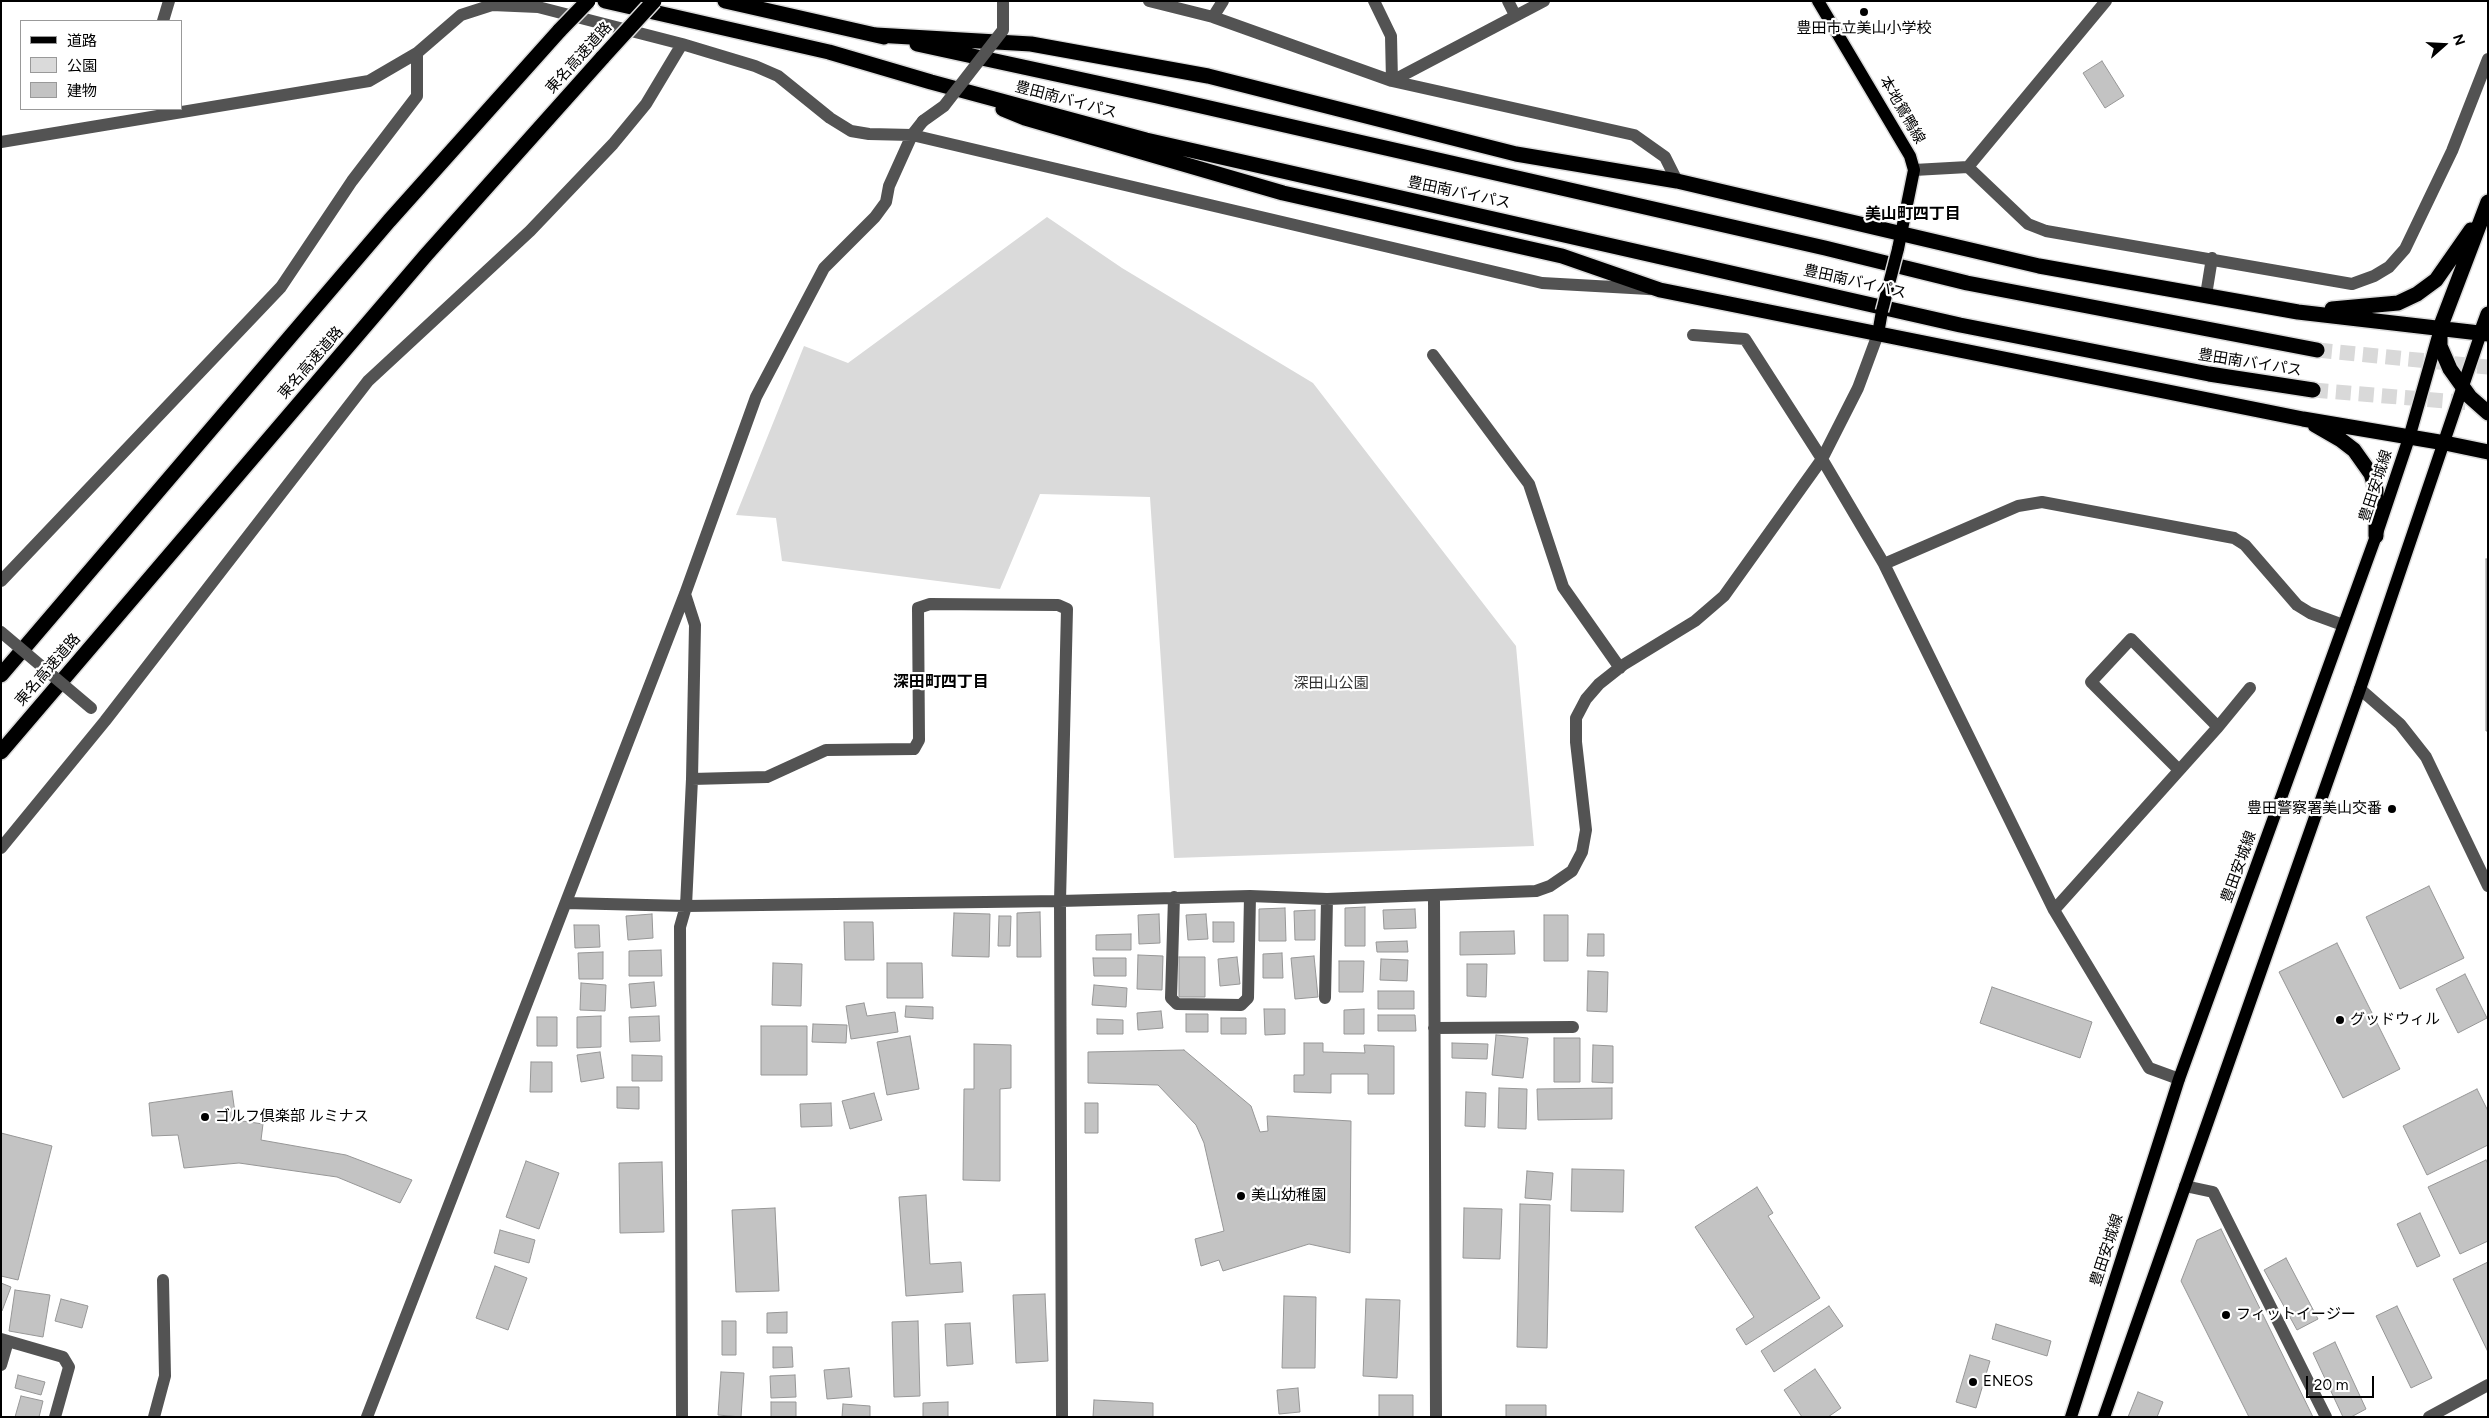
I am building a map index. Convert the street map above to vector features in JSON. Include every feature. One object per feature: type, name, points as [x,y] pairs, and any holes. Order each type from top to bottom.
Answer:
[{"type":"highway","name":"東名高速道路","points":[[1,675],[389,221],[588,1]]},
{"type":"highway","name":"豊田南バイパス","points":[[605,1],[829,52],[1146,140],[1960,325],[2209,374],[2313,390]]},
{"type":"highway","name":"東名高速道路","points":[[1,752],[419,263],[654,1]]},
{"type":"highway","name":"豊田南バイパス","points":[[725,1],[876,36],[1186,103],[1815,246],[1966,283],[2317,350]]},
{"type":"highway","points":[[876,36],[1031,44],[1208,76],[1516,154],[1677,181],[2039,266],[2298,312],[2484,334],[2488,314]]},
{"type":"highway","points":[[941,84],[1025,118],[1273,190],[1562,256],[1660,290],[2303,419],[2409,438],[2446,442],[2488,452]]},
{"type":"highway","points":[[2298,312],[2398,302],[2417,294],[2436,280],[2486,206]]},
{"type":"highway","points":[[2486,206],[2440,328],[2440,346],[2450,369],[2462,388],[2488,413]]},
{"type":"highway","points":[[2303,419],[2341,440],[2362,460],[2376,490],[2376,536]]},
{"type":"main road","name":"本地鴛鴨線","points":[[1818,1],[1910,156],[1914,170]]},
{"type":"main road","points":[[1878,334],[1914,170]]},
{"type":"main road","name":"豊田安城線","points":[[2070,1417],[2179,1079],[2376,536],[2409,438],[2440,328]]},
{"type":"main road","points":[[2104,1417],[2360,689],[2434,470],[2446,442],[2462,388],[2484,334]]},
{"type":"street","points":[[163,20],[169,1]]},
{"type":"street","points":[[367,1417],[684,594],[756,397],[824,268],[875,217],[886,202],[889,186],[912,135],[923,121],[944,106],[1003,30],[1003,1]]},
{"type":"street","points":[[1150,1],[1212,17],[1392,81],[1634,135],[1665,157],[1677,181]]},
{"type":"street","points":[[1212,17],[1223,1]]},
{"type":"street","points":[[1374,1],[1391,36],[1392,81]]},
{"type":"street","points":[[1508,1],[1515,15]]},
{"type":"street","points":[[1392,81],[1544,1]]},
{"type":"street","points":[[1914,170],[1968,166],[2106,1]]},
{"type":"street","points":[[182,108],[369,81],[417,53],[461,15],[492,5],[538,7],[682,44],[755,66],[778,76],[830,118],[851,131],[869,134],[912,135],[1542,283],[1660,290]]},
{"type":"street","points":[[1,848],[105,721],[368,381],[530,232],[613,144],[646,104],[682,44]]},
{"type":"street","points":[[1,581],[281,287],[352,181],[417,96],[417,53]]},
{"type":"street","points":[[1968,166],[2028,224],[2046,231],[2212,258],[2352,284],[2374,276],[2388,267],[2405,250],[2431,200],[2484,81],[2488,59]]},
{"type":"street","points":[[1,142],[166,110]]},
{"type":"street","points":[[2206,295],[2212,258]]},
{"type":"street","points":[[566,903],[686,906],[1060,901],[1250,896],[1327,899],[1434,897],[1536,891],[1559,882],[1572,872],[1582,852],[1586,830],[1576,742],[1576,718],[1586,699],[1599,684],[1620,668],[1695,620],[1724,596],[1822,459],[1858,388],[1878,334]]},
{"type":"street","points":[[1693,335],[1745,339],[1822,459],[1884,564],[2054,910],[2149,1068],[2179,1079]]},
{"type":"street","points":[[1432,355],[1528,484],[1563,587],[1620,668]]},
{"type":"street","points":[[1884,564],[2018,506],[2042,502],[2234,538],[2245,545],[2297,605],[2310,613],[2343,625]]},
{"type":"street","points":[[682,1417],[680,927],[686,906],[692,779],[695,625],[684,594]]},
{"type":"street","points":[[692,779],[767,776],[826,750],[914,749],[919,740],[918,608],[930,604],[1058,605],[1067,609],[1060,901],[1062,1417]]},
{"type":"street","points":[[1,632],[105,721]]},
{"type":"street","points":[[2179,770],[2091,682],[2131,639],[2218,727]]},
{"type":"street","points":[[2054,910],[2218,727],[2250,688]]},
{"type":"street","points":[[2360,689],[2400,724],[2426,758],[2483,864],[2488,886]]},
{"type":"street","points":[[1174,898],[1171,998],[1177,1004],[1241,1005],[1248,998],[1250,896]]},
{"type":"street","points":[[1434,897],[1436,1417]]},
{"type":"street","points":[[1325,998],[1327,899]]},
{"type":"street","points":[[1434,1028],[1573,1027]]},
{"type":"street","points":[[2185,1186],[2213,1192],[2326,1417]]},
{"type":"street","points":[[154,1417],[165,1376],[163,1280]]},
{"type":"street","points":[[1,1366],[5,1340],[62,1357],[69,1367],[55,1417]]},
{"type":"street","points":[[2429,1417],[2488,1385]]},
{"type":"green space","name":"深田山公園","points":[[1047,217],[1122,268],[1313,383],[1516,646],[1534,846],[1174,858],[1150,497],[1040,494],[1000,589],[782,561],[776,518],[736,515],[804,346],[848,363]]},
{"type":"building","points":[[2102,61],[2124,96],[2105,108],[2083,73]]},
{"type":"building","points":[[2486,559],[2488,559],[2488,731],[2486,731]]},
{"type":"building","points":[[2429,886],[2464,958],[2400,989],[2366,917]]},
{"type":"building","points":[[1365,907],[1365,946],[1345,946],[1345,908]]},
{"type":"building","points":[[1285,908],[1286,941],[1259,941],[1259,909]]},
{"type":"building","points":[[1415,909],[1416,928],[1384,929],[1383,910]]},
{"type":"building","points":[[1315,910],[1315,940],[1295,940],[1294,911]]},
{"type":"building","points":[[1040,912],[1041,957],[1017,957],[1017,913]]},
{"type":"building","points":[[954,913],[990,914],[989,957],[952,956]]},
{"type":"building","points":[[652,914],[653,938],[628,940],[626,916]]},
{"type":"building","points":[[1159,914],[1160,943],[1139,944],[1138,915]]},
{"type":"building","points":[[1206,914],[1208,939],[1188,940],[1186,915]]},
{"type":"building","points":[[1544,915],[1568,915],[1568,961],[1544,961]]},
{"type":"building","points":[[999,916],[1011,916],[1010,946],[998,946]]},
{"type":"building","points":[[844,922],[873,922],[874,960],[845,960]]},
{"type":"building","points":[[1213,922],[1234,922],[1234,942],[1213,942]]},
{"type":"building","points":[[574,925],[599,925],[600,947],[575,948]]},
{"type":"building","points":[[1514,931],[1515,954],[1460,955],[1460,932]]},
{"type":"building","points":[[1131,934],[1131,950],[1096,950],[1096,935]]},
{"type":"building","points":[[1588,934],[1604,934],[1604,956],[1587,956]]},
{"type":"building","points":[[1407,941],[1408,952],[1377,952],[1376,942]]},
{"type":"building","name":"グッドウィル","points":[[2337,943],[2400,1069],[2343,1098],[2279,972]]},
{"type":"building","points":[[661,950],[662,976],[629,976],[629,951]]},
{"type":"building","points":[[603,952],[603,979],[579,979],[578,953]]},
{"type":"building","points":[[1282,953],[1283,978],[1263,978],[1263,954]]},
{"type":"building","points":[[1138,955],[1163,956],[1162,990],[1137,989]]},
{"type":"building","points":[[1314,956],[1318,997],[1295,999],[1291,958]]},
{"type":"building","points":[[1179,957],[1205,957],[1205,997],[1179,997]]},
{"type":"building","points":[[1237,957],[1240,984],[1220,986],[1218,959]]},
{"type":"building","points":[[1093,958],[1126,958],[1126,976],[1094,976]]},
{"type":"building","points":[[1381,959],[1408,960],[1407,981],[1380,980]]},
{"type":"building","points":[[1339,961],[1364,961],[1363,992],[1339,992]]},
{"type":"building","points":[[773,963],[802,964],[801,1006],[772,1005]]},
{"type":"building","points":[[887,963],[922,963],[923,998],[887,998]]},
{"type":"building","points":[[1467,964],[1487,964],[1486,997],[1467,996]]},
{"type":"building","points":[[1588,971],[1608,972],[1607,1012],[1587,1011]]},
{"type":"building","points":[[2465,974],[2487,1018],[2458,1033],[2436,989]]},
{"type":"building","points":[[654,982],[656,1006],[631,1008],[629,984]]},
{"type":"building","points":[[581,983],[606,985],[605,1011],[580,1010]]},
{"type":"building","points":[[1094,985],[1127,988],[1126,1007],[1092,1005]]},
{"type":"building","points":[[1992,987],[2092,1022],[2080,1058],[1980,1023]]},
{"type":"building","points":[[1378,991],[1414,991],[1414,1009],[1378,1009]]},
{"type":"building","points":[[864,1003],[867,1016],[895,1012],[898,1032],[851,1039],[846,1006]]},
{"type":"building","points":[[906,1006],[933,1007],[933,1019],[905,1017]]},
{"type":"building","points":[[1264,1009],[1285,1009],[1285,1034],[1265,1035]]},
{"type":"building","points":[[1364,1009],[1364,1034],[1344,1034],[1344,1010]]},
{"type":"building","points":[[1161,1011],[1163,1028],[1138,1030],[1137,1013]]},
{"type":"building","points":[[1186,1014],[1208,1014],[1208,1032],[1186,1032]]},
{"type":"building","points":[[1378,1015],[1415,1015],[1416,1031],[1378,1031]]},
{"type":"building","points":[[601,1016],[601,1047],[577,1048],[577,1017]]},
{"type":"building","points":[[659,1016],[660,1041],[630,1042],[629,1017]]},
{"type":"building","points":[[537,1017],[557,1017],[557,1046],[537,1046]]},
{"type":"building","points":[[1221,1018],[1246,1018],[1246,1034],[1221,1034]]},
{"type":"building","points":[[1097,1019],[1123,1020],[1123,1034],[1097,1034]]},
{"type":"building","points":[[813,1024],[847,1025],[846,1043],[812,1042]]},
{"type":"building","points":[[761,1026],[807,1026],[807,1075],[761,1075]]},
{"type":"building","points":[[1496,1035],[1528,1038],[1523,1078],[1492,1075]]},
{"type":"building","points":[[910,1036],[919,1089],[887,1095],[877,1042]]},
{"type":"building","points":[[1554,1038],[1580,1038],[1580,1082],[1554,1082]]},
{"type":"building","points":[[1304,1043],[1323,1043],[1323,1052],[1365,1053],[1364,1045],[1394,1046],[1394,1094],[1368,1094],[1368,1074],[1331,1074],[1331,1093],[1294,1092],[1294,1075],[1304,1075]]},
{"type":"building","points":[[1452,1043],[1488,1044],[1487,1059],[1452,1058]]},
{"type":"building","points":[[974,1044],[1011,1045],[1011,1088],[1000,1089],[1000,1181],[963,1180],[964,1089],[974,1089]]},
{"type":"building","points":[[1593,1045],[1613,1046],[1613,1083],[1592,1082]]},
{"type":"building","points":[[1184,1050],[1251,1106],[1260,1132],[1268,1131],[1267,1116],[1351,1121],[1350,1253],[1309,1244],[1223,1271],[1219,1260],[1201,1266],[1195,1239],[1224,1231],[1204,1143],[1196,1125],[1158,1085],[1088,1083],[1088,1052]]},
{"type":"building","points":[[600,1052],[604,1078],[581,1082],[577,1055]]},
{"type":"building","points":[[632,1055],[662,1056],[662,1081],[632,1081]]},
{"type":"building","points":[[531,1062],[552,1062],[552,1092],[530,1092]]},
{"type":"building","points":[[617,1087],[639,1087],[639,1109],[617,1108]]},
{"type":"building","points":[[1499,1088],[1527,1089],[1526,1129],[1498,1128]]},
{"type":"building","points":[[1612,1088],[1612,1119],[1538,1120],[1537,1089]]},
{"type":"building","points":[[2477,1089],[2488,1111],[2488,1145],[2427,1175],[2403,1126]]},
{"type":"building","points":[[232,1091],[236,1120],[263,1124],[261,1140],[346,1155],[412,1180],[400,1203],[337,1177],[239,1163],[184,1168],[178,1135],[152,1136],[149,1103]]},
{"type":"building","points":[[1466,1092],[1486,1093],[1485,1127],[1465,1126]]},
{"type":"building","points":[[874,1093],[882,1120],[850,1129],[842,1101]]},
{"type":"building","points":[[831,1103],[832,1126],[801,1127],[800,1104]]},
{"type":"building","points":[[1085,1103],[1098,1103],[1098,1133],[1085,1133]]},
{"type":"building","points":[[1,1133],[52,1146],[18,1280],[1,1276]]},
{"type":"building","points":[[2486,1160],[2488,1164],[2488,1241],[2460,1254],[2428,1187]]},
{"type":"building","points":[[526,1161],[559,1173],[539,1229],[506,1217]]},
{"type":"building","points":[[662,1162],[664,1232],[620,1233],[619,1163]]},
{"type":"building","points":[[1572,1169],[1624,1170],[1623,1212],[1571,1211]]},
{"type":"building","points":[[1527,1171],[1553,1173],[1551,1200],[1525,1198]]},
{"type":"building","points":[[1757,1187],[1773,1213],[1768,1216],[1820,1298],[1746,1345],[1736,1329],[1754,1317],[1695,1227]]},
{"type":"building","points":[[926,1195],[930,1264],[961,1262],[963,1292],[906,1296],[899,1197]]},
{"type":"building","points":[[1520,1204],[1550,1205],[1547,1348],[1517,1347]]},
{"type":"building","points":[[775,1208],[779,1291],[736,1292],[732,1210]]},
{"type":"building","points":[[1464,1208],[1502,1209],[1500,1259],[1463,1258]]},
{"type":"building","points":[[2420,1213],[2440,1256],[2417,1267],[2397,1224]]},
{"type":"building","points":[[2221,1229],[2313,1417],[2249,1417],[2181,1281],[2197,1240]]},
{"type":"building","points":[[500,1230],[535,1240],[529,1263],[494,1253]]},
{"type":"building","points":[[2286,1258],[2318,1319],[2297,1330],[2264,1270]]},
{"type":"building","points":[[2488,1262],[2488,1352],[2453,1279]]},
{"type":"building","points":[[495,1266],[527,1278],[508,1330],[476,1318]]},
{"type":"building","points":[[1,1283],[11,1287],[2,1311],[1,1311]]},
{"type":"building","points":[[15,1290],[50,1295],[43,1337],[9,1331]]},
{"type":"building","points":[[1045,1294],[1048,1361],[1016,1363],[1013,1295]]},
{"type":"building","points":[[1284,1296],[1316,1297],[1315,1368],[1282,1368]]},
{"type":"building","points":[[61,1299],[88,1306],[82,1328],[55,1321]]},
{"type":"building","points":[[1366,1299],[1400,1300],[1397,1378],[1363,1376]]},
{"type":"building","points":[[1829,1306],[1843,1326],[1774,1372],[1761,1351]]},
{"type":"building","points":[[2397,1306],[2432,1378],[2411,1388],[2376,1316]]},
{"type":"building","points":[[787,1312],[787,1333],[767,1333],[767,1313]]},
{"type":"building","points":[[722,1321],[736,1321],[736,1355],[722,1355]]},
{"type":"building","points":[[918,1321],[920,1396],[894,1397],[892,1322]]},
{"type":"building","points":[[970,1323],[973,1364],[947,1366],[945,1324]]},
{"type":"building","points":[[1996,1324],[2051,1341],[2047,1356],[1992,1339]]},
{"type":"building","points":[[2335,1342],[2366,1409],[2351,1417],[2343,1417],[2313,1353]]},
{"type":"building","points":[[773,1347],[792,1347],[793,1367],[773,1368]]},
{"type":"building","name":"ENEOS","points":[[1970,1355],[1990,1361],[1976,1408],[1956,1402]]},
{"type":"building","points":[[849,1368],[852,1397],[827,1399],[824,1370]]},
{"type":"building","points":[[1815,1369],[1841,1408],[1828,1417],[1802,1417],[1784,1390]]},
{"type":"building","points":[[721,1372],[744,1373],[741,1417],[718,1415]]},
{"type":"building","points":[[18,1375],[45,1382],[41,1395],[15,1388]]},
{"type":"building","points":[[795,1375],[796,1397],[771,1398],[770,1376]]},
{"type":"building","points":[[1298,1388],[1300,1412],[1279,1414],[1277,1390]]},
{"type":"building","points":[[2138,1392],[2163,1402],[2157,1417],[2128,1417]]},
{"type":"building","points":[[1379,1395],[1413,1395],[1413,1417],[1379,1417]]},
{"type":"building","points":[[21,1396],[43,1401],[39,1417],[15,1417]]},
{"type":"building","points":[[1094,1400],[1153,1403],[1153,1417],[1093,1417]]},
{"type":"building","points":[[771,1402],[796,1402],[796,1417],[771,1417]]},
{"type":"building","points":[[948,1402],[948,1417],[923,1417],[923,1403]]},
{"type":"building","points":[[843,1404],[870,1406],[870,1417],[842,1417]]},
{"type":"building","points":[[1506,1405],[1546,1405],[1546,1417],[1506,1417]]},
{"type":"tunnel","points":[[2317,350],[2488,367]]},
{"type":"tunnel","points":[[2313,390],[2471,403]]},
{"type":"place","name":"豊田市立美山小学校","points":[[1864,12]]},
{"type":"place","name":"豊田警察署美山交番","points":[[2392,809]]},
{"type":"place","name":"グッドウィル","points":[[2340,1020]]},
{"type":"place","name":"ゴルフ倶楽部 ルミナス","points":[[205,1117]]},
{"type":"place","name":"美山幼稚園","points":[[1241,1196]]},
{"type":"place","name":"フィットイージー","points":[[2226,1315]]},
{"type":"place","name":"ENEOS","points":[[1973,1382]]},
{"type":"district","name":"美山町四丁目","points":[[1913,214]]},
{"type":"district","name":"深田町四丁目","points":[[941,682]]}]
